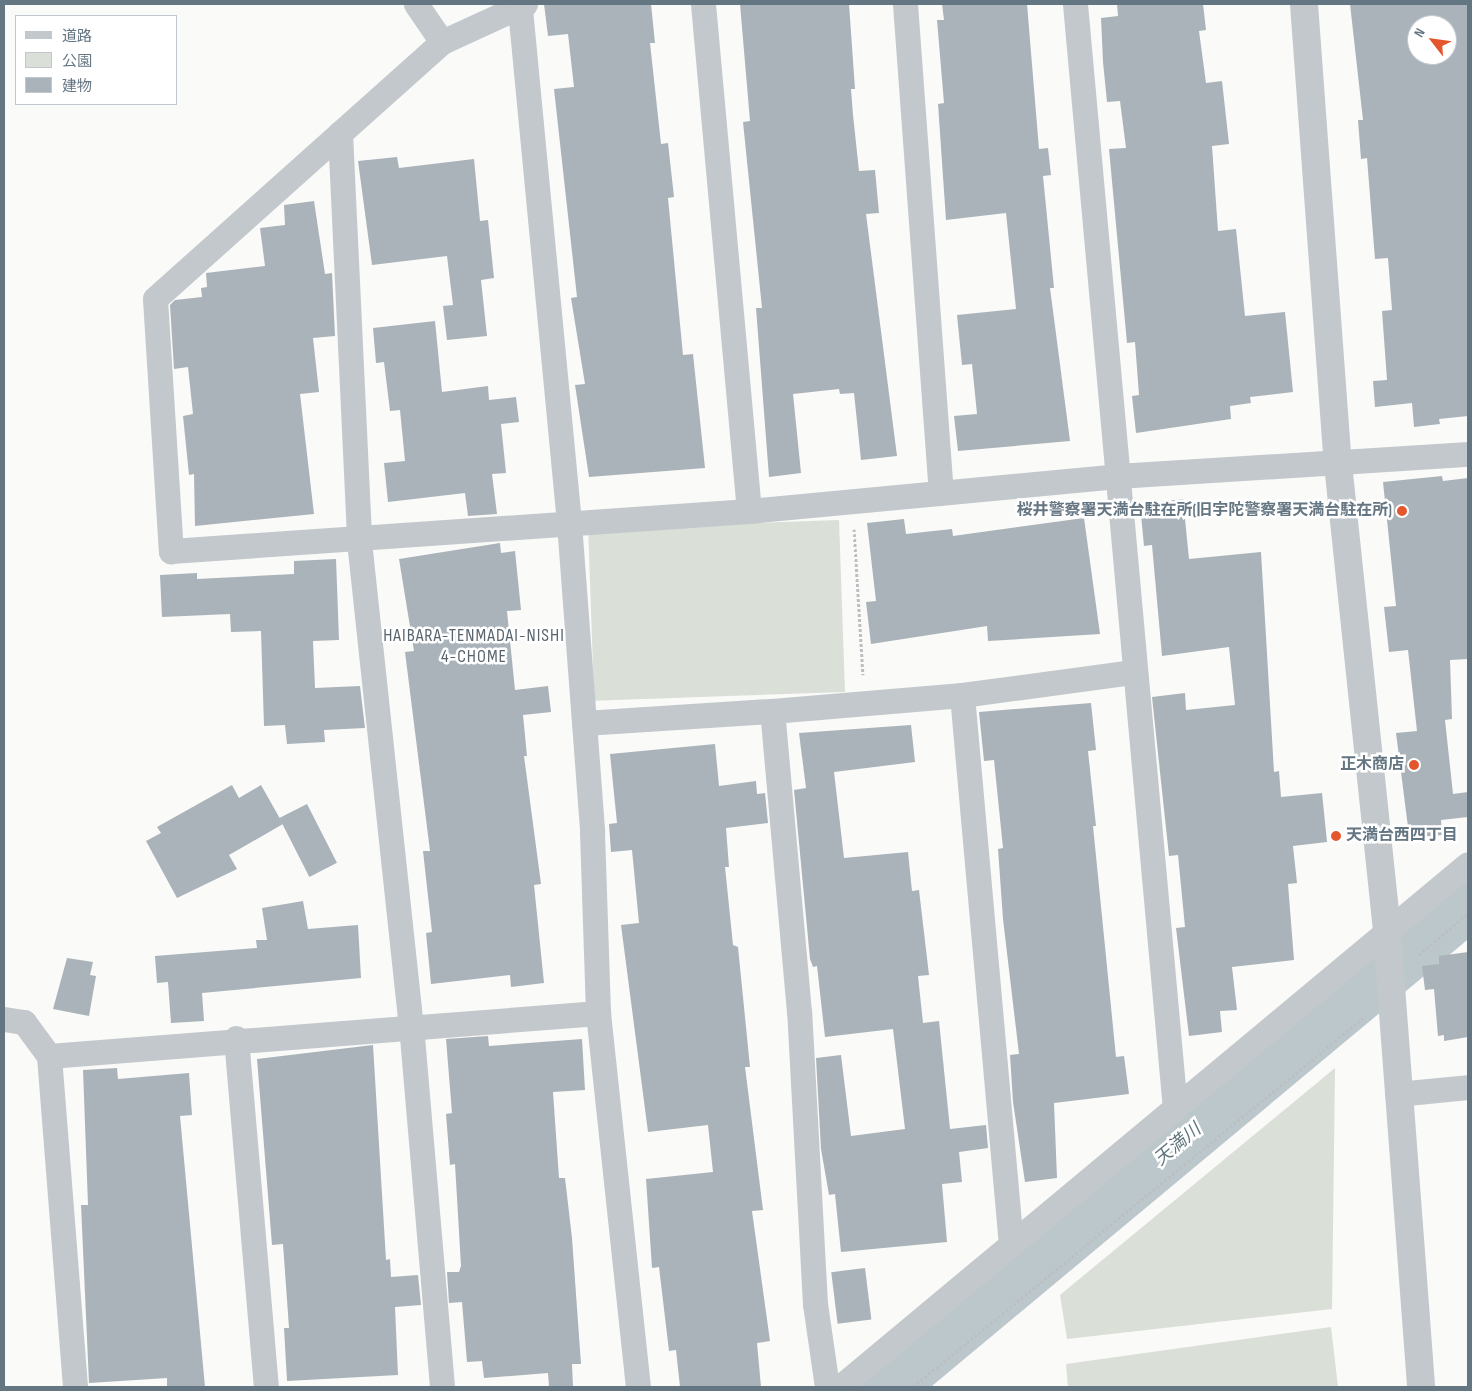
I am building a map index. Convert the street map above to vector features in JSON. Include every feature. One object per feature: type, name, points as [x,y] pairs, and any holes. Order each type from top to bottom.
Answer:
[{"type":"street","points":[[416,4],[442,42]]},
{"type":"street","points":[[704,4],[749,511]]},
{"type":"street","points":[[905,4],[941,493]]},
{"type":"street","points":[[1075,4],[1133,672],[1175,1110]]},
{"type":"street","points":[[1304,4],[1338,464],[1387,933],[1397,1094],[1421,1387]]},
{"type":"street","points":[[638,1387],[598,1013],[584,723],[569,524],[523,6],[442,42],[155,299],[171,551],[359,541],[569,524],[749,511],[1117,476],[1338,464],[1468,454]]},
{"type":"street","points":[[340,133],[359,541],[411,1025],[442,1387]]},
{"type":"street","points":[[584,723],[772,711],[962,695],[1133,672]]},
{"type":"street","points":[[962,695],[1011,1245]]},
{"type":"street","points":[[772,711],[799,1012],[815,1304],[827,1387]]},
{"type":"street","points":[[840,1387],[1175,1110],[1468,864]]},
{"type":"street","points":[[49,1056],[236,1038],[598,1013]]},
{"type":"street","points":[[4,1019],[24,1022],[49,1056],[75,1387]]},
{"type":"street","points":[[236,1038],[266,1387]]},
{"type":"street","points":[[1397,1094],[1468,1087]]},
{"type":"path","points":[[852,501],[865,703]]},
{"type":"path","points":[[913,1387],[1391,987],[1468,913]]},
{"type":"green space","points":[[839,520],[845,692],[594,701],[588,529]]},
{"type":"green space","points":[[1335,1068],[1332,1309],[1067,1339],[1060,1295]]},
{"type":"green space","points":[[1331,1327],[1338,1387],[1068,1387],[1066,1364]]},
{"type":"building","points":[[544,4],[651,4],[655,43],[650,43],[661,144],[668,143],[674,197],[668,198],[683,355],[693,354],[705,468],[589,477],[575,385],[585,384],[571,298],[577,297],[554,89],[574,87],[568,34],[548,36]]},
{"type":"building","points":[[740,4],[849,4],[855,89],[851,89],[859,171],[875,170],[879,213],[866,214],[897,456],[861,460],[854,393],[840,394],[839,389],[793,394],[801,473],[769,477],[756,308],[762,308],[743,122],[750,121]]},
{"type":"building","points":[[942,4],[1027,4],[1039,149],[1048,148],[1051,175],[1043,176],[1054,288],[1050,288],[1070,441],[958,451],[954,416],[977,414],[972,364],[962,365],[957,315],[1016,309],[1006,213],[946,220],[938,104],[944,103],[937,20],[944,20]]},
{"type":"building","points":[[1117,4],[1203,4],[1206,30],[1199,31],[1206,83],[1222,81],[1229,144],[1212,146],[1218,231],[1236,229],[1245,316],[1285,312],[1293,392],[1250,397],[1251,403],[1230,406],[1231,419],[1136,433],[1132,396],[1139,395],[1135,342],[1127,343],[1109,149],[1126,148],[1120,101],[1107,102],[1101,18],[1118,16]]},
{"type":"building","points":[[1350,4],[1468,4],[1468,416],[1439,419],[1440,424],[1414,427],[1412,403],[1375,407],[1373,381],[1387,380],[1382,311],[1392,310],[1388,258],[1375,259],[1367,158],[1361,159],[1358,120],[1363,120]]},
{"type":"building","points":[[397,157],[399,168],[474,159],[480,221],[488,220],[494,278],[481,280],[487,336],[447,340],[443,306],[453,305],[447,256],[372,265],[358,161]]},
{"type":"building","points":[[314,201],[325,274],[332,273],[335,336],[313,338],[319,392],[300,394],[314,514],[195,526],[194,474],[189,475],[183,416],[193,414],[188,367],[174,369],[170,305],[175,300],[202,297],[201,288],[207,287],[206,273],[265,266],[260,228],[285,225],[284,205]]},
{"type":"building","points":[[435,321],[442,392],[488,386],[489,400],[516,397],[519,422],[501,424],[506,473],[492,474],[497,514],[468,516],[465,493],[388,502],[384,463],[405,461],[400,410],[390,411],[384,362],[376,363],[373,328]]},
{"type":"building","points":[[1442,476],[1443,481],[1468,478],[1468,659],[1450,660],[1452,719],[1445,720],[1453,794],[1468,792],[1468,817],[1441,820],[1442,835],[1415,838],[1414,826],[1408,827],[1396,733],[1417,731],[1408,650],[1389,652],[1384,607],[1396,606],[1383,482]]},
{"type":"building","points":[[1183,499],[1189,559],[1261,552],[1274,772],[1279,771],[1281,797],[1322,793],[1327,842],[1293,846],[1297,883],[1288,884],[1294,960],[1232,967],[1237,1010],[1220,1011],[1222,1032],[1189,1036],[1176,928],[1185,927],[1178,855],[1169,856],[1152,697],[1185,693],[1186,710],[1235,705],[1229,647],[1162,656],[1152,545],[1144,546],[1140,504]]},
{"type":"building","points":[[1084,518],[1100,634],[988,641],[987,626],[871,644],[866,602],[876,601],[867,523],[904,519],[906,534],[952,529],[953,536]]},
{"type":"building","points":[[500,543],[501,553],[515,551],[521,610],[507,611],[515,690],[548,686],[551,712],[523,715],[527,756],[524,756],[541,884],[534,885],[544,983],[511,987],[510,975],[431,984],[426,933],[432,932],[423,851],[430,851],[405,652],[414,651],[399,559]]},
{"type":"building","points":[[336,559],[339,640],[313,641],[315,688],[360,686],[365,728],[324,730],[325,742],[287,744],[285,725],[264,726],[261,631],[231,632],[230,614],[162,617],[160,575],[197,573],[197,579],[294,574],[294,561]]},
{"type":"building","points":[[1091,703],[1096,750],[1088,751],[1096,826],[1093,826],[1116,1057],[1124,1056],[1129,1094],[1054,1103],[1057,1178],[1025,1182],[1013,1102],[1010,1055],[1019,1054],[1003,919],[998,849],[1003,848],[994,760],[984,761],[979,712]]},
{"type":"building","points":[[911,725],[915,762],[834,772],[844,858],[908,852],[912,891],[919,890],[929,975],[918,976],[923,1023],[939,1021],[950,1129],[986,1125],[988,1148],[959,1152],[962,1182],[942,1184],[947,1242],[841,1252],[835,1194],[829,1195],[821,1149],[816,1058],[841,1055],[851,1136],[905,1129],[893,1029],[825,1037],[817,966],[813,967],[810,959],[794,790],[806,788],[799,733]]},
{"type":"building","points":[[715,744],[719,786],[756,781],[757,794],[765,793],[768,823],[726,828],[729,867],[725,867],[733,945],[738,947],[750,1067],[745,1067],[763,1210],[752,1211],[770,1341],[757,1343],[761,1387],[680,1387],[676,1350],[669,1351],[659,1267],[652,1268],[646,1179],[713,1172],[708,1125],[648,1132],[621,925],[639,923],[632,850],[611,852],[609,824],[617,823],[610,754]]},
{"type":"building","points":[[232,785],[239,798],[261,785],[283,824],[229,855],[237,869],[177,898],[146,841],[161,833],[157,827]]},
{"type":"building","points":[[307,804],[337,863],[309,877],[279,818]]},
{"type":"building","points":[[303,901],[308,929],[358,925],[361,978],[202,993],[204,1021],[171,1023],[168,982],[157,983],[155,956],[257,948],[256,940],[267,940],[262,908]]},
{"type":"building","points":[[1468,952],[1468,1037],[1444,1041],[1444,1035],[1438,1036],[1434,989],[1425,990],[1422,966],[1439,964],[1439,956]]},
{"type":"building","points":[[67,958],[93,962],[90,975],[96,976],[89,1016],[53,1009]]},
{"type":"building","points":[[488,1036],[489,1046],[582,1039],[585,1090],[553,1092],[559,1178],[565,1178],[572,1238],[581,1364],[572,1364],[573,1387],[549,1387],[548,1373],[484,1378],[482,1361],[467,1362],[462,1302],[449,1303],[447,1272],[459,1272],[461,1266],[455,1164],[450,1165],[446,1114],[452,1113],[446,1039]]},
{"type":"building","points":[[373,1045],[386,1260],[390,1259],[391,1277],[418,1275],[421,1305],[395,1307],[398,1375],[287,1381],[284,1328],[289,1328],[283,1244],[272,1245],[257,1059]]},
{"type":"building","points":[[117,1068],[118,1079],[189,1073],[192,1115],[180,1116],[205,1387],[167,1387],[167,1378],[89,1383],[81,1205],[88,1205],[83,1070]]},
{"type":"building","points":[[865,1268],[871,1320],[838,1324],[831,1272]]},
{"type":"waterway","name":"天満川","points":[[887,1387],[1468,903]]},
{"type":"place","name":"桜井警察署天満台駐在所(旧宇陀警察署天満台駐在所)","points":[[1402,511]]},
{"type":"place","name":"正木商店","points":[[1414,765]]},
{"type":"place","name":"天満台西四丁目","points":[[1336,836]]},
{"type":"district","name":"HAIBARA-TENMADAI-NISHI 4-CHOME","points":[[474,648]]}]
